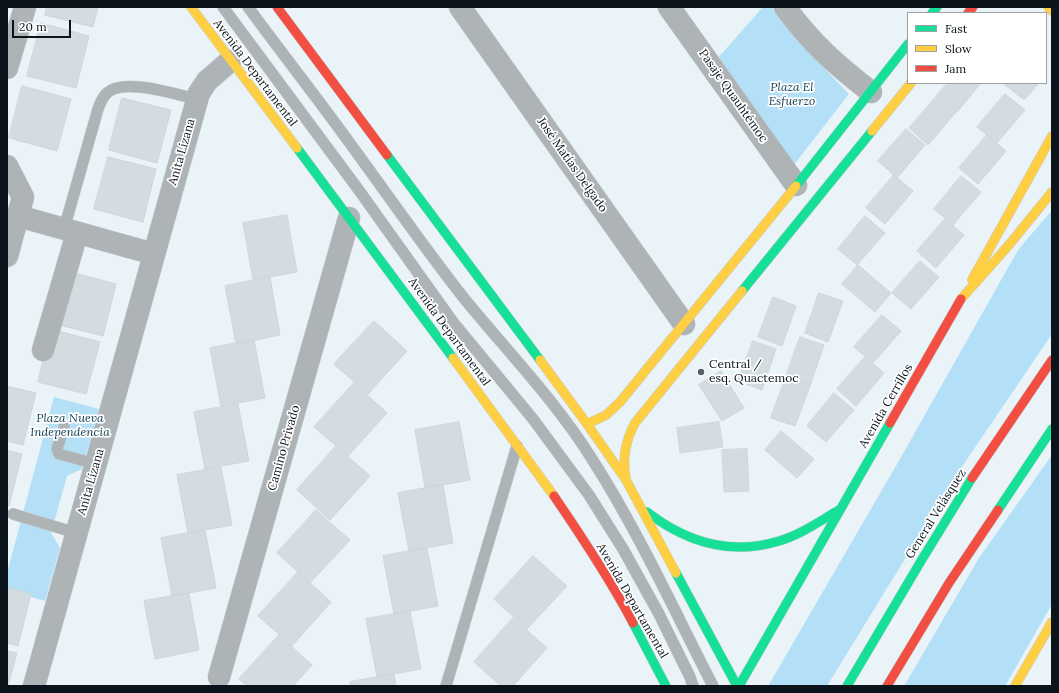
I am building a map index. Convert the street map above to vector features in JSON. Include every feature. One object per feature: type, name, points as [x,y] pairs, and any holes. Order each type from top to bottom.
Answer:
[{"type":"main road","name":"Avenida Departamental","points":[[191,7],[349,218],[566,515],[624,608],[666,686]]},
{"type":"main road","points":[[277,7],[587,424],[626,480],[738,686]]},
{"type":"main road","points":[[1048,7],[1052,11]]},
{"type":"main road","points":[[587,424],[606,415],[620,402],[871,92],[907,45]]},
{"type":"main road","points":[[626,480],[623,469],[625,448],[635,423],[910,84]]},
{"type":"main road","name":"Avenida Cerrillos","points":[[738,686],[961,299],[1052,136]]},
{"type":"main road","points":[[961,299],[1008,246],[1052,192]]},
{"type":"main road","name":"General Velásquez","points":[[847,686],[929,547],[985,459],[1052,360]]},
{"type":"main road","points":[[887,686],[949,583],[1052,429]]},
{"type":"main road","points":[[641,507],[654,519],[683,536],[716,546],[732,547],[759,545],[780,540],[809,528],[840,510]]},
{"type":"main road","points":[[1015,686],[1052,622]]},
{"type":"street","points":[[7,68],[24,7]]},
{"type":"street","name":"José Matías Delgado","points":[[460,7],[684,324]]},
{"type":"street","name":"Pasaje Quauhtémoc","points":[[669,7],[796,185]]},
{"type":"street","points":[[785,7],[806,34],[827,56],[871,92]]},
{"type":"street","name":"Anita Lizana","points":[[34,686],[197,99],[207,81],[230,61]]},
{"type":"street","points":[[7,166],[23,197],[7,256]]},
{"type":"street","points":[[18,216],[154,254]]},
{"type":"street","name":"Camino Privado","points":[[219,677],[349,218]]},
{"type":"street","points":[[43,350],[70,231]]},
{"type":"lane","points":[[222,7],[353,183],[453,322],[533,419],[589,495],[623,550],[659,614],[693,686]]},
{"type":"lane","points":[[248,7],[417,237],[464,298],[537,384],[591,456],[635,533],[713,686]]},
{"type":"lane","points":[[70,231],[98,109],[102,99],[108,92],[127,86],[140,87],[197,99]]},
{"type":"lane","points":[[64,427],[57,449],[59,454],[96,464]]},
{"type":"lane","points":[[446,686],[517,446]]},
{"type":"lane","points":[[14,514],[76,533]]},
{"type":"green space","name":"Plaza El Esfuerzo","points":[[763,7],[772,7],[794,37],[849,94],[793,166],[717,59]]},
{"type":"green space","points":[[1052,210],[1052,334],[957,474],[827,686],[768,686],[896,466],[1018,250]]},
{"type":"green space","name":"Plaza Nueva Independencia","points":[[54,397],[99,409],[82,469],[67,476],[51,533],[60,548],[45,601],[7,590],[7,573]]},
{"type":"green space","points":[[1052,455],[1052,604],[1005,686],[904,686],[979,558]]},
{"type":"building","points":[[47,7],[98,7],[93,27],[45,15]]},
{"type":"building","points":[[41,23],[89,36],[76,88],[27,76]]},
{"type":"building","points":[[947,84],[980,84],[957,112],[937,95]]},
{"type":"building","points":[[1004,84],[1038,84],[1024,100]]},
{"type":"building","points":[[22,86],[71,99],[57,151],[9,138]]},
{"type":"building","points":[[1005,94],[1025,110],[997,143],[977,127]]},
{"type":"building","points":[[937,96],[956,112],[928,145],[909,128]]},
{"type":"building","points":[[122,98],[171,110],[157,163],[109,150]]},
{"type":"building","points":[[906,129],[925,145],[897,178],[878,161]]},
{"type":"building","points":[[987,135],[1006,151],[978,184],[959,168]]},
{"type":"building","points":[[108,157],[156,169],[143,222],[94,209]]},
{"type":"building","points":[[894,175],[913,191],[885,224],[866,208]]},
{"type":"building","points":[[961,176],[981,192],[953,225],[934,209]]},
{"type":"building","points":[[287,215],[297,272],[253,280],[243,223]]},
{"type":"building","points":[[865,216],[885,233],[857,265],[838,249]]},
{"type":"building","points":[[945,219],[964,235],[936,268],[917,251]]},
{"type":"building","points":[[920,261],[939,277],[911,309],[892,293]]},
{"type":"building","points":[[858,265],[891,293],[875,312],[842,284]]},
{"type":"building","points":[[68,271],[116,284],[103,336],[55,324]]},
{"type":"building","points":[[270,277],[280,335],[236,344],[225,286]]},
{"type":"building","points":[[819,293],[843,301],[828,342],[805,333]]},
{"type":"building","points":[[773,297],[796,306],[782,346],[758,337]]},
{"type":"building","points":[[882,315],[901,331],[873,363],[854,347]]},
{"type":"building","points":[[374,321],[407,351],[368,394],[334,364]]},
{"type":"building","points":[[51,329],[100,342],[86,394],[38,382]]},
{"type":"building","points":[[800,337],[824,345],[810,386],[786,377]]},
{"type":"building","points":[[254,340],[265,398],[221,406],[210,348]]},
{"type":"building","points":[[753,341],[776,349],[762,390],[738,381]]},
{"type":"building","points":[[865,357],[884,373],[856,406],[837,389]]},
{"type":"building","points":[[721,371],[744,408],[722,421],[699,385]]},
{"type":"building","points":[[786,377],[810,386],[795,426],[771,418]]},
{"type":"building","points":[[354,383],[387,413],[348,456],[314,427]]},
{"type":"building","points":[[7,386],[36,393],[23,445],[7,441]]},
{"type":"building","points":[[834,393],[854,410],[826,442],[807,426]]},
{"type":"building","points":[[238,404],[249,461],[205,469],[194,412]]},
{"type":"building","points":[[459,422],[470,480],[425,488],[415,430]]},
{"type":"building","points":[[719,422],[723,447],[680,453],[677,428]]},
{"type":"building","points":[[781,431],[814,459],[797,478],[765,450]]},
{"type":"building","points":[[336,446],[370,476],[330,520],[297,490]]},
{"type":"building","points":[[747,449],[749,491],[724,492],[722,450]]},
{"type":"building","points":[[7,450],[22,454],[9,506],[7,505]]},
{"type":"building","points":[[221,467],[232,525],[188,533],[177,475]]},
{"type":"building","points":[[443,485],[453,543],[409,551],[398,493]]},
{"type":"building","points":[[316,510],[350,540],[310,583],[277,553]]},
{"type":"building","points":[[205,530],[216,588],[172,596],[161,538]]},
{"type":"building","points":[[427,548],[438,606],[394,614],[383,556]]},
{"type":"building","points":[[533,556],[567,586],[527,629],[494,599]]},
{"type":"building","points":[[298,572],[331,602],[292,646],[258,616]]},
{"type":"building","points":[[7,587],[31,594],[18,646],[7,643]]},
{"type":"building","points":[[189,593],[199,650],[155,659],[144,601]]},
{"type":"building","points":[[410,611],[421,669],[377,677],[366,619]]},
{"type":"building","points":[[513,618],[547,648],[513,686],[501,686],[474,662]]},
{"type":"building","points":[[279,635],[312,665],[293,686],[247,686],[239,679]]},
{"type":"building","points":[[7,651],[17,653],[8,686],[7,686]]},
{"type":"building","points":[[394,674],[396,686],[350,686],[350,682]]},
{"type":"traffic: fast","points":[[933,12],[937,7]]},
{"type":"traffic: fast","points":[[796,186],[907,45]]},
{"type":"traffic: fast","points":[[742,291],[872,131]]},
{"type":"traffic: fast","points":[[297,148],[453,358]]},
{"type":"traffic: fast","points":[[387,155],[540,360]]},
{"type":"traffic: fast","points":[[739,686],[890,423]]},
{"type":"traffic: fast","points":[[998,510],[1052,429]]},
{"type":"traffic: fast","points":[[847,686],[972,478]]},
{"type":"traffic: fast","points":[[647,512],[677,531],[693,538],[709,543],[743,547],[779,541],[795,535],[839,510]]},
{"type":"traffic: fast","points":[[676,573],[737,686]]},
{"type":"traffic: fast","points":[[633,623],[666,686]]},
{"type":"traffic: slow","points":[[191,7],[297,148]]},
{"type":"traffic: slow","points":[[1048,7],[1052,11]]},
{"type":"traffic: slow","points":[[872,131],[910,84]]},
{"type":"traffic: slow","points":[[972,280],[1052,136]]},
{"type":"traffic: slow","points":[[587,424],[606,415],[620,402],[796,186]]},
{"type":"traffic: slow","points":[[961,299],[1008,246],[1052,192]]},
{"type":"traffic: slow","points":[[626,480],[624,465],[625,451],[635,423],[742,291]]},
{"type":"traffic: slow","points":[[453,358],[554,496]]},
{"type":"traffic: slow","points":[[540,360],[626,480],[676,573]]},
{"type":"traffic: slow","points":[[1015,686],[1052,622]]},
{"type":"traffic: jam","points":[[277,7],[387,155]]},
{"type":"traffic: jam","points":[[969,12],[973,7]]},
{"type":"traffic: jam","points":[[890,423],[961,299]]},
{"type":"traffic: jam","points":[[972,478],[1052,360]]},
{"type":"traffic: jam","points":[[554,496],[605,574],[633,623]]},
{"type":"traffic: jam","points":[[887,686],[949,583],[998,510]]},
{"type":"place","name":"Central / esq. Quactemoc","points":[[701,372]]}]
